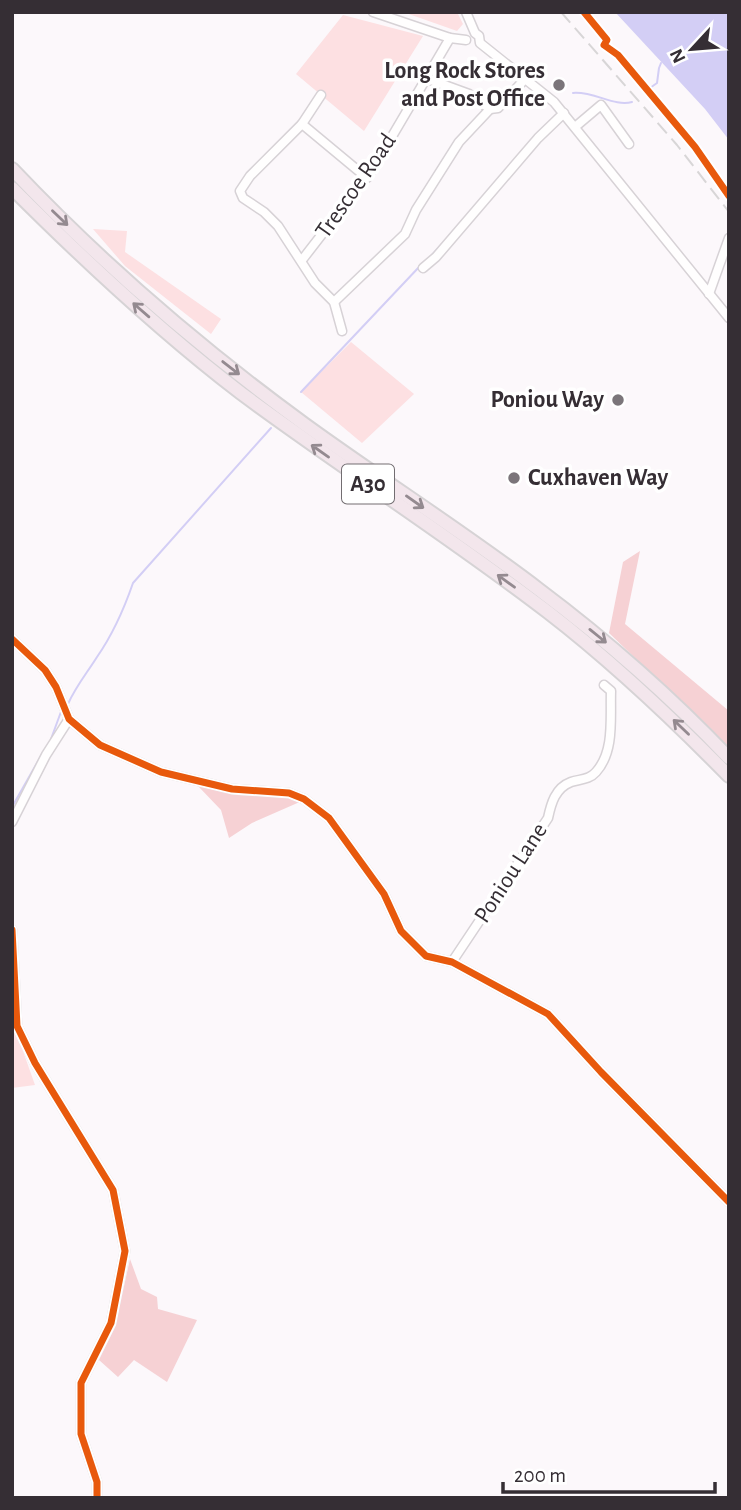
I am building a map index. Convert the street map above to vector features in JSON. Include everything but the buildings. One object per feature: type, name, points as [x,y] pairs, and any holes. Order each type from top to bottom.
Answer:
[{"type":"highway","name":"A30","points":[[12,169],[117,271],[206,348],[303,423],[517,574],[584,625],[647,678],[729,758]]},
{"type":"highway","name":"A30","points":[[12,188],[78,252],[190,352],[298,435],[547,612],[628,677],[729,776]]},
{"type":"street","points":[[373,12],[450,38],[466,40],[471,47],[480,43]]},
{"type":"street","points":[[466,12],[480,43],[542,90],[564,113],[729,318]]},
{"type":"street","points":[[466,40],[470,34],[475,33]]},
{"type":"street","name":"Trescoe Road","points":[[302,260],[367,178],[450,38]]},
{"type":"street","points":[[428,79],[469,94],[490,108],[498,108],[525,79]]},
{"type":"street","points":[[321,95],[302,124],[250,176],[240,191],[243,198],[264,212],[278,226],[315,283],[334,303],[342,331]]},
{"type":"street","points":[[575,127],[601,105],[629,144]]},
{"type":"street","points":[[334,303],[405,234],[416,210],[459,142],[490,108]]},
{"type":"street","points":[[423,268],[436,257],[538,138],[564,113]]},
{"type":"street","points":[[302,124],[367,178]]},
{"type":"street","points":[[709,294],[729,238]]},
{"type":"street","points":[[12,639],[45,670],[56,687],[69,719],[100,745],[161,772],[232,789],[289,793],[304,799],[329,818],[384,894],[401,932],[426,956],[452,962],[548,1014],[729,1202]]},
{"type":"street","name":"Poniou Lane","points":[[452,962],[548,818],[553,797],[567,783],[586,779],[602,764],[609,747],[611,691],[604,685]]},
{"type":"street","points":[[12,822],[46,755],[69,719]]},
{"type":"street","points":[[12,930],[17,1026],[61,1107],[113,1190],[125,1251],[111,1323],[81,1383],[81,1434],[97,1482],[97,1498]]},
{"type":"shaded area","points":[[403,12],[457,12],[463,24],[457,31]]},
{"type":"shaded area","points":[[615,12],[729,12],[729,140],[705,109]]},
{"type":"shaded area","points":[[343,15],[423,36],[364,131],[296,74]]},
{"type":"shaded area","points":[[93,229],[127,231],[125,252],[221,319],[211,334],[125,266]]},
{"type":"shaded area","points":[[351,342],[414,394],[362,443],[301,392]]},
{"type":"shaded area","points":[[640,551],[625,624],[729,711],[729,748],[609,633],[623,562]]},
{"type":"shaded area","points":[[198,786],[237,795],[285,797],[302,801],[252,823],[229,838],[221,810]]},
{"type":"shaded area","points":[[12,984],[18,1037],[35,1085],[12,1088]]},
{"type":"shaded area","points":[[130,1259],[141,1289],[157,1297],[158,1309],[197,1320],[167,1382],[134,1360],[118,1377],[99,1360],[115,1327]]},
{"type":"waterway","points":[[650,88],[657,83],[661,63]]},
{"type":"waterway","points":[[573,93],[589,94],[618,102],[632,102]]},
{"type":"waterway","points":[[432,255],[442,244]]},
{"type":"waterway","points":[[301,392],[420,266]]},
{"type":"waterway","points":[[68,704],[113,630],[133,583],[271,428]]},
{"type":"waterway","points":[[51,739],[62,709]]},
{"type":"waterway","points":[[12,807],[41,756]]},
{"type":"railway","points":[[561,12],[677,145],[729,212]]},
{"type":"cycle path","points":[[584,12],[607,40],[604,45],[618,55],[695,147],[729,196]]},
{"type":"cycle path","points":[[12,639],[45,670],[56,687],[69,719],[100,745],[161,772],[232,789],[289,793],[304,799],[329,818],[384,894],[401,931],[426,956],[452,962],[548,1014],[729,1202]]},
{"type":"cycle path","points":[[12,930],[17,1026],[35,1063],[113,1190],[125,1251],[111,1323],[81,1383],[81,1434],[97,1482],[97,1498]]},
{"type":"place","name":"Long Rock Stores and Post Office","points":[[559,85]]},
{"type":"place","name":"Poniou Way","points":[[618,400]]},
{"type":"place","name":"Cuxhaven Way","points":[[514,478]]}]
